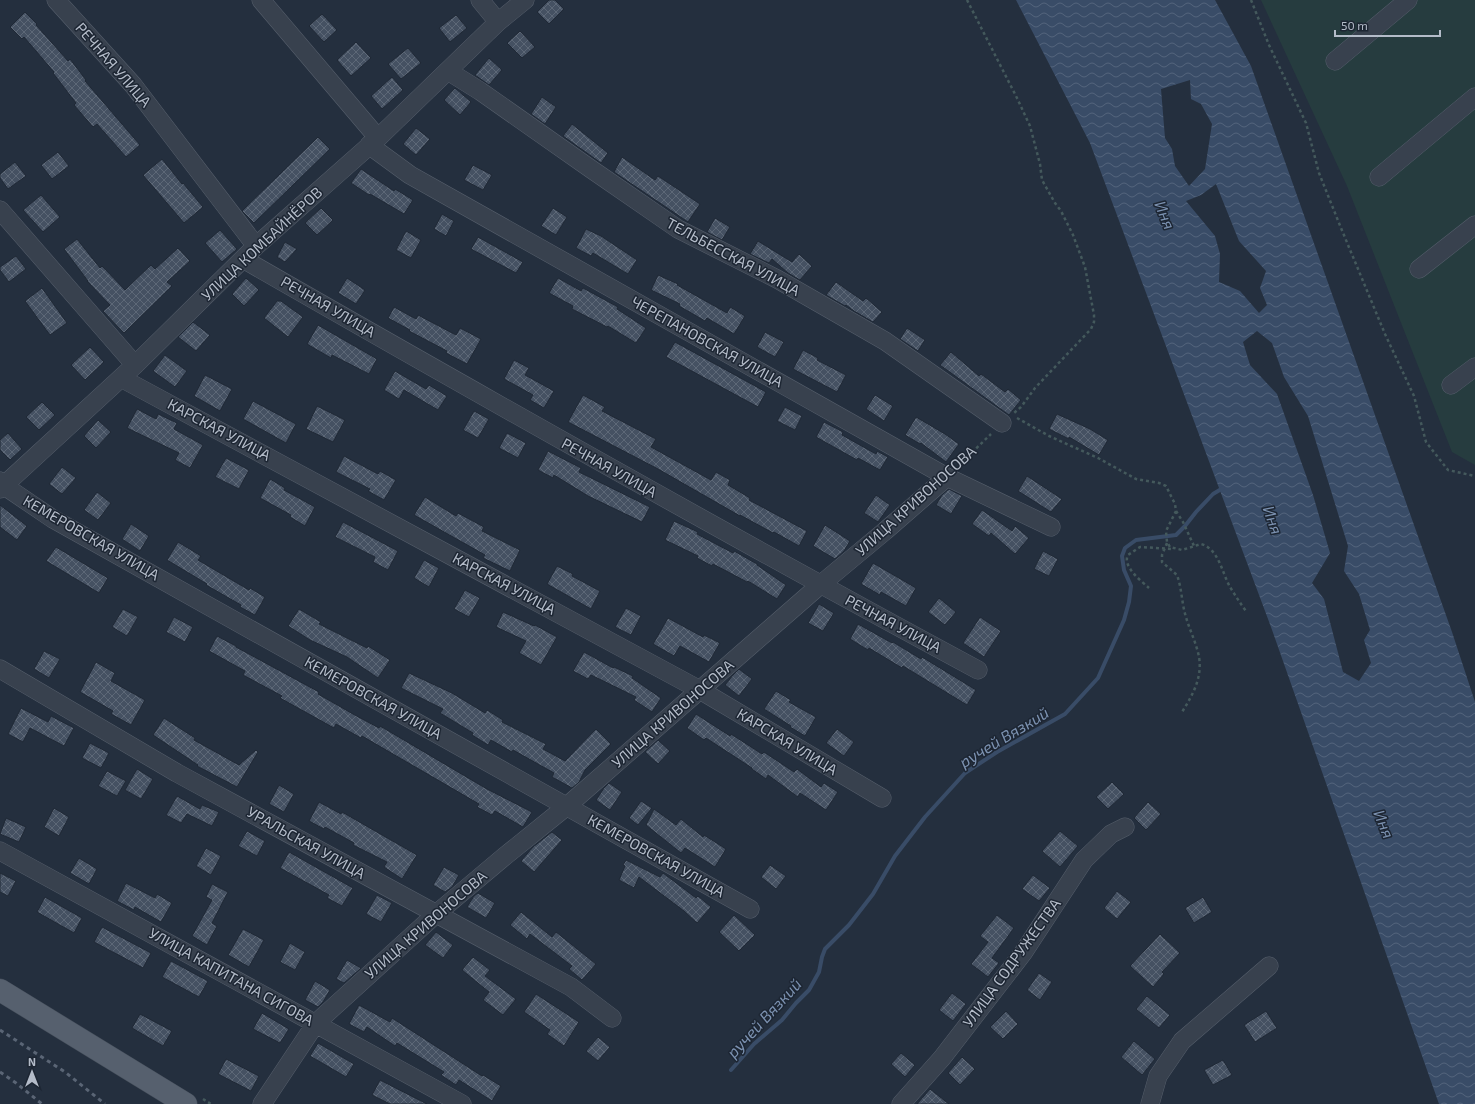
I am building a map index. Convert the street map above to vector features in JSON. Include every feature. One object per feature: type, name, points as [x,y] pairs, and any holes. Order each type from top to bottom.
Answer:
[{"type":"main road","points":[[0,990],[186,1104]]},
{"type":"street","name":"РЕЧНАЯ УЛИЦА","points":[[56,0],[132,85],[256,246]]},
{"type":"street","name":"ЧЕРЕПАНОВСКАЯ УЛИЦА","points":[[261,0],[373,142],[410,175],[947,477],[1051,527]]},
{"type":"street","points":[[480,0],[498,22]]},
{"type":"street","name":"УЛИЦА КОМБАЙНЁРОВ","points":[[1,485],[121,378],[256,246],[373,142],[498,22],[524,0]]},
{"type":"street","points":[[1336,61],[1408,0]]},
{"type":"street","name":"ТЕЛЬБЕССКАЯ УЛИЦА","points":[[448,71],[480,91],[678,230],[777,279],[885,341],[1007,419]]},
{"type":"street","points":[[1379,177],[1475,97]]},
{"type":"street","points":[[0,210],[135,365]]},
{"type":"street","points":[[1419,269],[1475,225]]},
{"type":"street","name":"РЕЧНАЯ УЛИЦА","points":[[243,259],[514,414],[820,585],[978,670]]},
{"type":"street","points":[[1451,385],[1475,367]]},
{"type":"street","name":"КАРСКАЯ УЛИЦА","points":[[121,378],[700,690],[882,798]]},
{"type":"street","name":"УЛИЦА КРИВОНОСОВА","points":[[262,1104],[316,1023],[436,914],[567,806],[820,585],[885,532],[947,477]]},
{"type":"street","name":"КЕМЕРОВСКАЯ УЛИЦА","points":[[1,485],[53,519],[750,909]]},
{"type":"street","name":"УРАЛЬСКАЯ УЛИЦА","points":[[0,669],[177,773],[571,987],[612,1018]]},
{"type":"street","name":"УЛИЦА СОДРУЖЕСТВА","points":[[901,1104],[942,1058],[1023,953],[1084,860],[1110,834],[1125,827]]},
{"type":"street","name":"УЛИЦА КАПИТАНА СИГОВА","points":[[0,851],[462,1104]]},
{"type":"street","points":[[1150,1104],[1158,1076],[1182,1041],[1269,966]]},
{"type":"path","name":"УЛИЦА КРИВОНОСОВА","points":[[947,477],[1021,407],[1035,388],[1091,329],[1094,322],[1091,293],[1085,267],[1073,235],[1062,212],[1042,180],[1040,164],[1030,126],[967,0]]},
{"type":"path","points":[[1252,0],[1270,45],[1306,123],[1319,173],[1338,221],[1385,334],[1414,396],[1426,442],[1448,470],[1475,476]]},
{"type":"path","points":[[1007,419],[1076,447],[1136,479],[1159,483],[1166,486],[1175,504],[1176,511],[1194,546]]},
{"type":"path","points":[[1173,548],[1170,547],[1167,542],[1166,531],[1176,511]]},
{"type":"path","points":[[1167,542],[1162,555],[1162,562],[1177,575],[1186,617],[1198,651],[1198,684],[1182,712]]},
{"type":"path","points":[[1149,588],[1138,579],[1131,570],[1126,558],[1130,552],[1140,547],[1164,549],[1173,548],[1182,550],[1201,544],[1205,545],[1215,554],[1230,587],[1246,611]]},
{"type":"green space","points":[[1261,0],[1475,0],[1475,465],[1452,452],[1347,186]]},
{"type":"water","name":"Иня","points":[[1016,0],[1215,0],[1251,66],[1452,632],[1475,702],[1475,1104],[1439,1104],[1271,627],[1090,143]],"holes":[[[1190,80],[1191,99],[1201,104],[1212,124],[1205,169],[1189,186],[1175,166],[1172,149],[1165,138],[1161,89]],[[1216,184],[1239,241],[1266,271],[1260,288],[1267,305],[1259,313],[1240,291],[1219,282],[1220,254],[1215,236],[1186,201],[1201,195]],[[1257,331],[1272,343],[1284,377],[1308,416],[1348,546],[1344,571],[1359,594],[1370,630],[1364,640],[1371,663],[1359,681],[1343,672],[1324,599],[1312,583],[1330,553],[1313,495],[1277,394],[1250,365],[1243,342]]]},
{"type":"building","points":[[549,0],[555,0],[564,9],[549,24],[537,12]]},
{"type":"building","points":[[25,12],[68,61],[70,59],[86,80],[85,81],[140,145],[126,157],[97,124],[93,127],[74,105],[76,103],[53,73],[54,72],[24,37],[22,39],[10,27]]},
{"type":"building","points":[[322,14],[337,30],[324,42],[309,26]]},
{"type":"building","points":[[456,15],[467,28],[450,42],[439,28]]},
{"type":"building","points":[[520,31],[535,47],[522,58],[507,43]]},
{"type":"building","points":[[356,42],[371,58],[351,76],[337,60]]},
{"type":"building","points":[[408,48],[421,63],[401,79],[388,64]]},
{"type":"building","points":[[489,58],[502,70],[489,85],[475,75]]},
{"type":"building","points":[[392,77],[403,90],[382,109],[371,96]]},
{"type":"building","points":[[455,88],[471,102],[460,115],[444,100]]},
{"type":"building","points":[[542,97],[556,107],[545,124],[531,114]]},
{"type":"building","points":[[572,124],[608,153],[601,163],[563,136]]},
{"type":"building","points":[[416,128],[430,139],[416,155],[403,144]]},
{"type":"building","points":[[318,137],[330,149],[254,223],[242,211]]},
{"type":"building","points":[[58,152],[69,166],[52,179],[41,165]]},
{"type":"building","points":[[622,157],[655,180],[658,176],[700,204],[688,222],[614,172]]},
{"type":"building","points":[[162,159],[203,207],[184,223],[143,175]]},
{"type":"building","points":[[15,162],[26,176],[8,189],[0,178],[0,174]]},
{"type":"building","points":[[473,165],[492,175],[483,190],[464,180]]},
{"type":"building","points":[[361,169],[394,191],[395,189],[413,200],[404,214],[370,194],[369,195],[351,183]]},
{"type":"building","points":[[41,195],[60,217],[43,232],[23,210]]},
{"type":"building","points":[[321,208],[333,220],[317,235],[305,223]]},
{"type":"building","points":[[553,208],[567,217],[556,235],[541,226]]},
{"type":"building","points":[[442,214],[454,221],[446,236],[434,229]]},
{"type":"building","points":[[715,218],[730,227],[722,240],[707,232]]},
{"type":"building","points":[[586,229],[601,236],[637,260],[628,274],[593,253],[591,256],[576,248]]},
{"type":"building","points":[[220,230],[237,249],[222,262],[205,243]]},
{"type":"building","points":[[406,231],[421,240],[411,258],[396,250]]},
{"type":"building","points":[[478,237],[523,262],[516,273],[471,249]]},
{"type":"building","points":[[77,239],[100,268],[102,266],[125,290],[151,265],[155,269],[178,248],[190,261],[167,282],[172,286],[124,333],[103,311],[110,305],[87,281],[64,249]]},
{"type":"building","points":[[758,241],[792,262],[799,254],[812,266],[800,280],[788,273],[772,259],[769,263],[750,254]]},
{"type":"building","points":[[285,242],[297,249],[285,262],[277,257]]},
{"type":"building","points":[[16,256],[26,269],[9,282],[0,270],[0,267]]},
{"type":"building","points":[[658,275],[678,284],[677,285],[727,313],[730,307],[745,316],[734,334],[707,318],[705,321],[679,306],[680,304],[651,290]]},
{"type":"building","points":[[246,278],[259,290],[244,306],[232,294]]},
{"type":"building","points":[[347,278],[365,290],[356,304],[338,293]]},
{"type":"building","points":[[558,278],[581,291],[583,288],[618,307],[617,309],[646,328],[636,343],[608,326],[607,327],[572,309],[573,306],[549,293]]},
{"type":"building","points":[[836,282],[863,301],[866,298],[882,312],[873,322],[846,305],[845,306],[826,295]]},
{"type":"building","points":[[42,288],[67,323],[50,335],[25,301]]},
{"type":"building","points":[[277,301],[281,301],[303,317],[288,337],[264,318]]},
{"type":"building","points":[[394,307],[416,319],[418,315],[456,335],[460,328],[481,339],[467,364],[388,318]]},
{"type":"building","points":[[193,322],[210,335],[196,351],[178,337]]},
{"type":"building","points":[[318,325],[377,359],[369,374],[332,355],[331,358],[307,344]]},
{"type":"building","points":[[907,328],[925,340],[918,351],[900,339]]},
{"type":"building","points":[[765,332],[784,342],[775,357],[757,347]]},
{"type":"building","points":[[675,342],[766,392],[758,407],[666,357]]},
{"type":"building","points":[[90,347],[104,362],[85,380],[71,365]]},
{"type":"building","points":[[803,350],[818,358],[817,360],[846,375],[837,392],[793,369]]},
{"type":"building","points":[[951,352],[979,376],[981,374],[1005,392],[1008,389],[1021,400],[1009,415],[940,365]]},
{"type":"building","points":[[165,355],[187,371],[175,387],[153,371]]},
{"type":"building","points":[[514,360],[529,368],[525,375],[554,391],[544,408],[530,400],[533,395],[504,379]]},
{"type":"building","points":[[395,371],[426,389],[429,385],[447,396],[438,410],[404,390],[399,399],[384,390]]},
{"type":"building","points":[[205,375],[232,389],[220,411],[194,396]]},
{"type":"building","points":[[583,395],[605,407],[602,411],[656,439],[651,447],[711,480],[716,472],[730,480],[728,485],[750,498],[749,500],[807,531],[799,546],[740,516],[658,469],[568,422]]},
{"type":"building","points":[[875,395],[893,406],[884,421],[866,409]]},
{"type":"building","points":[[253,401],[296,424],[286,443],[243,419]]},
{"type":"building","points":[[42,402],[55,415],[39,430],[26,417]]},
{"type":"building","points":[[317,406],[345,420],[333,442],[306,429]]},
{"type":"building","points":[[785,407],[802,416],[795,430],[777,421]]},
{"type":"building","points":[[137,409],[156,419],[158,414],[177,423],[174,429],[203,445],[190,468],[175,460],[179,453],[127,428]]},
{"type":"building","points":[[474,411],[489,419],[478,438],[463,430]]},
{"type":"building","points":[[1057,414],[1090,429],[1108,440],[1099,455],[1069,437],[1069,439],[1049,429]]},
{"type":"building","points":[[916,417],[959,444],[946,462],[921,443],[920,444],[905,435]]},
{"type":"building","points":[[98,420],[111,432],[96,448],[84,436]]},
{"type":"building","points":[[824,422],[843,432],[842,435],[876,454],[877,451],[888,457],[880,470],[858,458],[857,460],[816,437]]},
{"type":"building","points":[[8,433],[22,449],[10,460],[0,450],[0,440]]},
{"type":"building","points":[[507,433],[526,443],[518,458],[499,448]]},
{"type":"building","points":[[548,451],[581,468],[579,472],[650,507],[642,522],[588,496],[554,475],[553,478],[538,470]]},
{"type":"building","points":[[344,456],[378,474],[380,471],[396,480],[384,500],[368,491],[370,489],[336,472]]},
{"type":"building","points":[[226,458],[249,470],[239,489],[215,477]]},
{"type":"building","points":[[62,467],[76,478],[62,494],[49,484]]},
{"type":"building","points":[[1027,476],[1062,499],[1051,512],[1018,491]]},
{"type":"building","points":[[270,479],[285,488],[284,490],[315,507],[305,526],[290,517],[291,515],[260,498]]},
{"type":"building","points":[[949,489],[962,496],[951,514],[936,505],[942,495]]},
{"type":"building","points":[[97,492],[111,503],[98,520],[84,510]]},
{"type":"building","points":[[876,495],[890,505],[878,522],[864,513]]},
{"type":"building","points":[[425,497],[456,516],[458,513],[484,527],[482,531],[520,550],[510,571],[483,558],[485,555],[414,515]]},
{"type":"building","points":[[0,505],[27,526],[17,540],[0,527]]},
{"type":"building","points":[[982,510],[1012,531],[1015,526],[1029,538],[1015,554],[991,533],[989,536],[972,524]]},
{"type":"building","points":[[674,521],[698,532],[697,534],[733,553],[734,551],[757,564],[786,585],[777,599],[748,581],[747,582],[713,564],[712,566],[697,558],[698,556],[665,540]]},
{"type":"building","points":[[343,522],[398,551],[388,570],[373,562],[375,557],[335,537]]},
{"type":"building","points":[[131,524],[149,536],[140,551],[122,539]]},
{"type":"building","points":[[825,525],[850,541],[844,551],[835,559],[813,546]]},
{"type":"building","points":[[178,542],[201,556],[198,560],[249,590],[250,588],[265,597],[255,615],[167,560]]},
{"type":"building","points":[[56,547],[108,578],[99,593],[46,561]]},
{"type":"building","points":[[1043,551],[1058,559],[1049,576],[1034,569]]},
{"type":"building","points":[[424,560],[439,568],[429,587],[414,578]]},
{"type":"building","points":[[873,563],[916,588],[906,606],[881,592],[880,595],[861,584]]},
{"type":"building","points":[[557,566],[600,591],[591,609],[547,584]]},
{"type":"building","points":[[465,590],[480,598],[469,617],[454,609]]},
{"type":"building","points":[[939,598],[956,612],[945,625],[928,612]]},
{"type":"building","points":[[819,604],[834,613],[823,631],[808,623]]},
{"type":"building","points":[[626,608],[641,616],[631,635],[615,627]]},
{"type":"building","points":[[123,609],[138,617],[127,636],[112,627]]},
{"type":"building","points":[[299,609],[321,622],[319,624],[367,648],[368,646],[390,660],[378,678],[347,657],[310,640],[288,626]]},
{"type":"building","points":[[503,612],[534,626],[535,625],[557,637],[541,665],[519,653],[526,641],[496,627]]},
{"type":"building","points":[[174,617],[193,627],[185,642],[166,632]]},
{"type":"building","points":[[980,617],[1001,631],[984,657],[963,643]]},
{"type":"building","points":[[668,618],[703,637],[704,635],[720,643],[709,662],[680,646],[674,656],[653,644]]},
{"type":"building","points":[[858,624],[892,643],[893,642],[921,659],[922,657],[976,690],[967,705],[903,666],[902,668],[869,648],[868,650],[850,639]]},
{"type":"building","points":[[217,636],[319,692],[318,694],[353,714],[379,728],[380,726],[487,789],[532,812],[523,827],[495,811],[492,815],[477,807],[479,804],[362,736],[361,738],[336,724],[334,728],[280,698],[282,696],[243,675],[245,671],[209,651]]},
{"type":"building","points":[[44,651],[60,659],[49,678],[34,669]]},
{"type":"building","points":[[584,652],[613,668],[614,667],[633,676],[632,678],[661,698],[652,712],[634,700],[636,697],[591,675],[588,679],[573,671]]},
{"type":"building","points":[[96,662],[115,673],[111,681],[145,700],[131,725],[111,714],[113,711],[80,692]]},
{"type":"building","points":[[739,669],[752,679],[739,696],[725,685]]},
{"type":"building","points":[[409,673],[452,693],[485,713],[487,710],[503,720],[502,722],[546,744],[543,749],[565,761],[596,729],[611,744],[585,770],[579,782],[572,788],[552,777],[554,773],[513,750],[512,752],[491,740],[488,745],[472,735],[473,733],[440,713],[443,709],[401,688]]},
{"type":"building","points":[[776,691],[791,700],[789,702],[816,717],[805,736],[764,709]]},
{"type":"building","points":[[21,708],[48,722],[51,716],[74,728],[64,746],[30,728],[23,742],[8,734]]},
{"type":"building","points":[[696,714],[762,754],[764,752],[794,772],[797,769],[821,787],[824,783],[838,792],[826,810],[800,793],[798,797],[768,775],[766,779],[706,738],[704,740],[687,728]]},
{"type":"building","points":[[164,718],[195,738],[194,740],[239,765],[256,750],[258,752],[237,787],[197,766],[198,765],[153,735]]},
{"type":"building","points":[[837,729],[854,742],[844,756],[826,743]]},
{"type":"building","points":[[658,740],[670,751],[658,764],[645,752]]},
{"type":"building","points":[[90,743],[109,753],[101,768],[82,758]]},
{"type":"building","points":[[137,769],[153,779],[141,799],[125,790]]},
{"type":"building","points":[[107,771],[126,781],[117,796],[98,786]]},
{"type":"building","points":[[1112,782],[1124,794],[1108,809],[1096,797]]},
{"type":"building","points":[[609,783],[622,792],[610,810],[596,800]]},
{"type":"building","points":[[279,785],[294,794],[284,812],[269,804]]},
{"type":"building","points":[[177,796],[200,809],[202,805],[219,812],[212,826],[187,814],[181,823],[166,815]]},
{"type":"building","points":[[641,801],[652,808],[638,825],[629,818]]},
{"type":"building","points":[[319,802],[341,814],[342,812],[417,855],[402,879],[384,867],[387,862],[353,845],[354,843],[325,827],[324,829],[309,821]]},
{"type":"building","points":[[1148,802],[1161,814],[1146,830],[1134,818]]},
{"type":"building","points":[[54,808],[69,817],[59,836],[44,827]]},
{"type":"building","points":[[654,809],[676,825],[681,819],[703,837],[704,835],[726,849],[715,867],[685,848],[681,853],[646,825]]},
{"type":"building","points":[[6,818],[26,827],[19,842],[0,834]]},
{"type":"building","points":[[247,831],[265,841],[257,856],[238,846]]},
{"type":"building","points":[[1060,831],[1078,846],[1060,867],[1042,851]]},
{"type":"building","points":[[552,832],[562,840],[534,872],[521,861],[533,847]]},
{"type":"building","points":[[206,848],[221,856],[211,875],[196,866]]},
{"type":"building","points":[[289,852],[353,888],[342,906],[327,898],[329,895],[280,868]]},
{"type":"building","points":[[79,858],[97,869],[89,884],[70,873]]},
{"type":"building","points":[[626,860],[660,877],[663,873],[696,898],[698,896],[711,907],[697,923],[684,911],[639,877],[634,888],[619,880]]},
{"type":"building","points":[[770,865],[786,876],[776,889],[761,877]]},
{"type":"building","points":[[444,867],[459,875],[452,887],[445,892],[433,885]]},
{"type":"building","points":[[0,873],[16,881],[8,896],[0,892]]},
{"type":"building","points":[[1033,875],[1050,888],[1039,901],[1022,889]]},
{"type":"building","points":[[126,883],[155,898],[157,894],[172,903],[161,922],[135,907],[134,910],[117,901]]},
{"type":"building","points":[[212,884],[228,892],[212,923],[217,926],[207,945],[192,936],[212,900],[206,897]]},
{"type":"building","points":[[1117,891],[1131,902],[1117,919],[1104,908]]},
{"type":"building","points":[[478,893],[495,903],[486,918],[467,907],[474,896]]},
{"type":"building","points":[[377,895],[392,903],[381,922],[366,914]]},
{"type":"building","points":[[45,897],[82,918],[74,933],[37,912]]},
{"type":"building","points":[[1203,897],[1212,912],[1194,923],[1185,908]]},
{"type":"building","points":[[521,912],[552,937],[556,932],[596,964],[582,980],[569,969],[572,966],[530,934],[527,939],[510,925]]},
{"type":"building","points":[[734,915],[755,935],[739,951],[719,932]]},
{"type":"building","points":[[997,915],[1014,928],[992,958],[999,963],[988,977],[971,964],[988,942],[980,936]]},
{"type":"building","points":[[102,927],[151,953],[143,968],[94,942]]},
{"type":"building","points":[[243,929],[264,940],[249,967],[228,955]]},
{"type":"building","points":[[436,932],[453,945],[443,958],[425,945]]},
{"type":"building","points":[[1160,934],[1180,953],[1162,972],[1164,974],[1153,987],[1130,966]]},
{"type":"building","points":[[290,943],[305,952],[295,970],[280,962]]},
{"type":"building","points":[[473,957],[490,970],[485,976],[516,999],[503,1015],[483,1000],[489,992],[462,970]]},
{"type":"building","points":[[347,960],[361,968],[344,983],[336,979]]},
{"type":"building","points":[[171,961],[208,981],[199,997],[162,977]]},
{"type":"building","points":[[1039,973],[1052,982],[1040,1000],[1027,990]]},
{"type":"building","points":[[315,981],[330,990],[323,1002],[318,1007],[305,1000]]},
{"type":"building","points":[[952,993],[966,1004],[953,1021],[939,1010]]},
{"type":"building","points":[[536,994],[579,1022],[564,1046],[547,1034],[550,1030],[524,1012]]},
{"type":"building","points":[[1147,996],[1170,1015],[1159,1028],[1136,1009]]},
{"type":"building","points":[[359,1005],[390,1022],[392,1018],[482,1076],[483,1075],[501,1086],[492,1101],[459,1080],[456,1085],[441,1075],[444,1072],[397,1043],[395,1046],[367,1027],[364,1032],[349,1024]]},
{"type":"building","points":[[1006,1011],[1018,1024],[1003,1039],[990,1027]]},
{"type":"building","points":[[1266,1011],[1277,1028],[1255,1042],[1244,1025]]},
{"type":"building","points":[[262,1013],[289,1029],[280,1043],[253,1029]]},
{"type":"building","points":[[140,1014],[172,1031],[163,1046],[132,1028]]},
{"type":"building","points":[[598,1037],[610,1047],[598,1061],[586,1051]]},
{"type":"building","points":[[1134,1041],[1155,1059],[1142,1075],[1121,1057]]},
{"type":"building","points":[[318,1043],[354,1064],[346,1077],[310,1056]]},
{"type":"building","points":[[901,1053],[915,1065],[905,1077],[891,1064]]},
{"type":"building","points":[[962,1057],[975,1069],[960,1085],[948,1073]]},
{"type":"building","points":[[226,1059],[259,1076],[251,1091],[218,1074]]},
{"type":"building","points":[[1223,1060],[1232,1075],[1213,1085],[1204,1070]]},
{"type":"building","points":[[380,1080],[427,1104],[390,1104],[372,1095]]},
{"type":"building","points":[[930,1089],[949,1104],[917,1104]]},
{"type":"waterway","name":"ручей Вязкий","points":[[731,1070],[754,1044],[782,1020],[809,990],[819,972],[825,949],[849,925],[873,894],[895,856],[925,817],[965,773],[997,752],[1065,714],[1098,678],[1124,620],[1129,602],[1131,586],[1124,570],[1122,556],[1125,548],[1136,540],[1176,535],[1213,494],[1223,488]]},
{"type":"railway","points":[[0,1030],[65,1072],[105,1104]]},
{"type":"railway","points":[[0,1072],[42,1104]]}]
